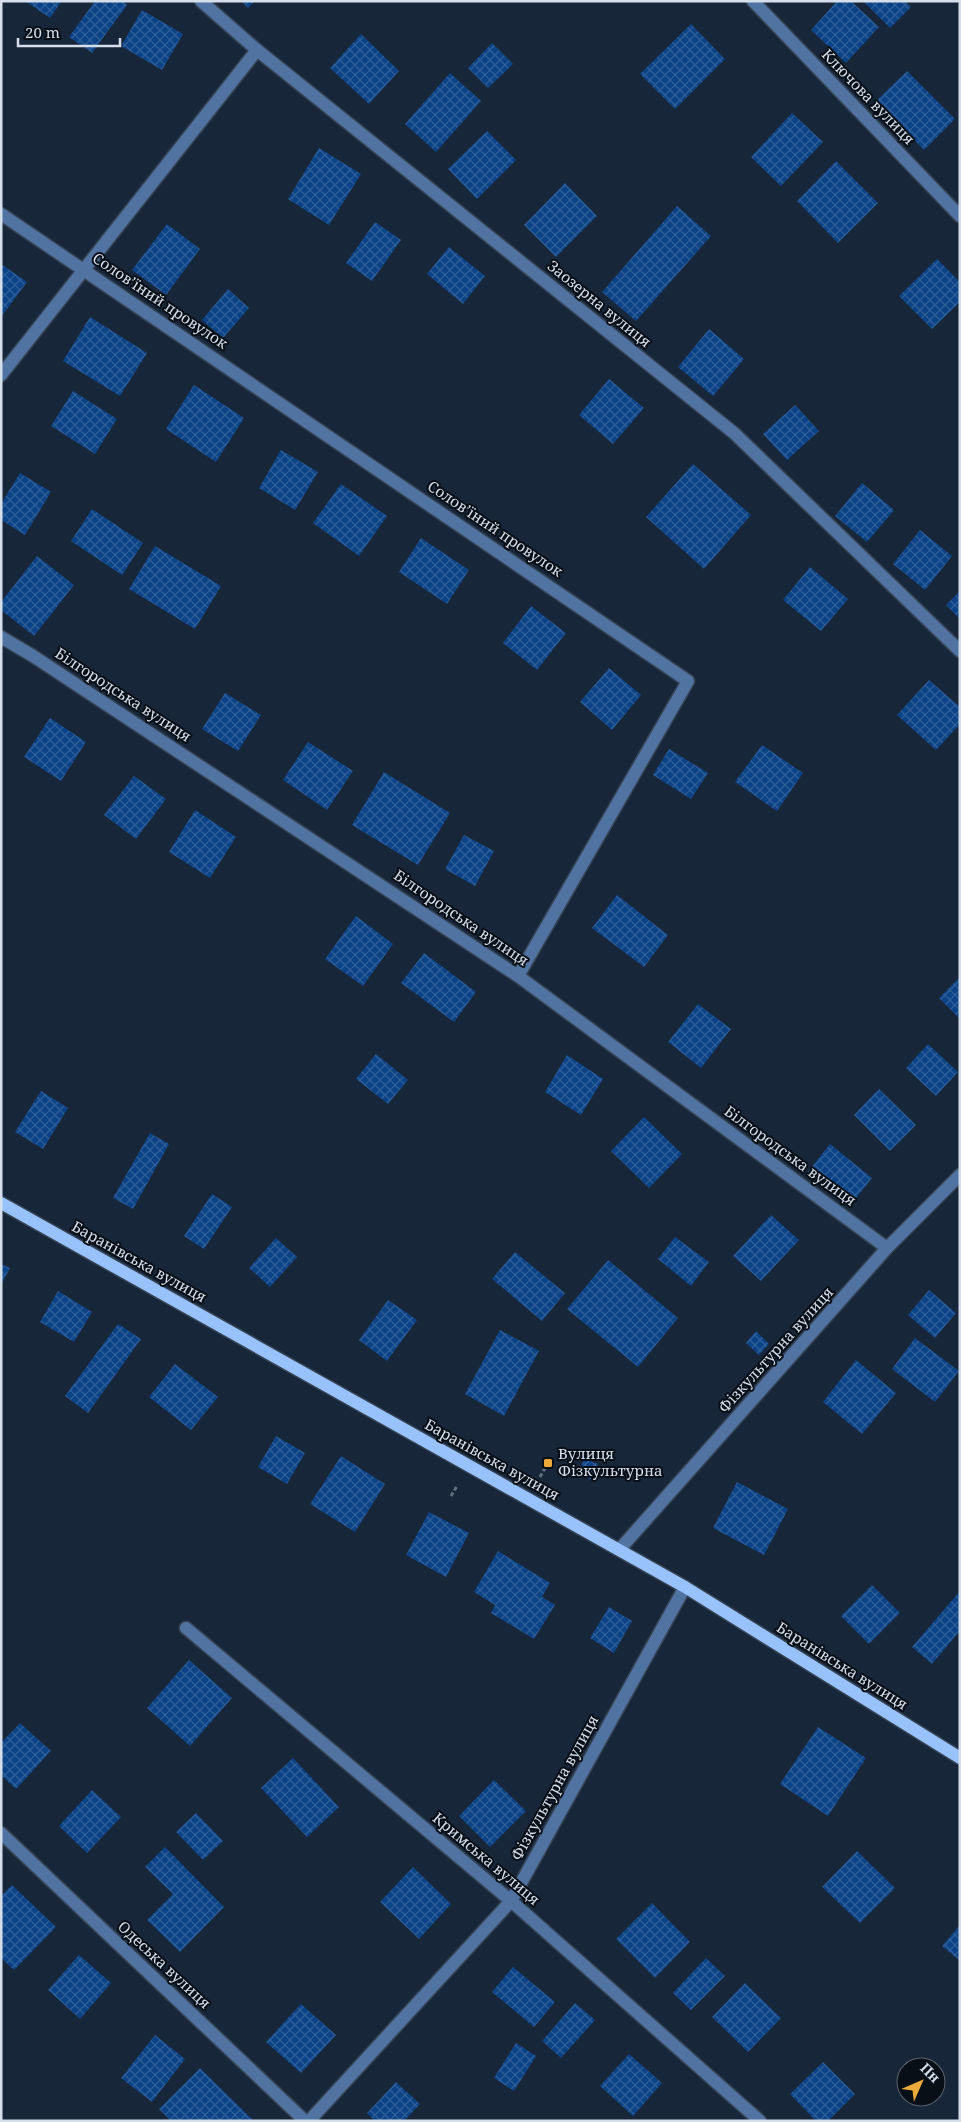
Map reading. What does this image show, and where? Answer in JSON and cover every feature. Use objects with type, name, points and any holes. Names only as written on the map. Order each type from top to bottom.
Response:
[{"type":"main road","name":"Баранівська вулиця","points":[[1,1203],[684,1587],[960,1758]]},
{"type":"street","name":"Заозерна вулиця","points":[[201,1],[257,50],[734,434],[960,651]]},
{"type":"street","name":"Ключова вулиця","points":[[753,1],[960,216]]},
{"type":"street","points":[[1,375],[257,50]]},
{"type":"street","name":"Соловʼїний провулок","points":[[1,214],[688,680],[518,976]]},
{"type":"street","name":"Білгородська вулиця","points":[[1,637],[33,656],[518,976],[887,1248]]},
{"type":"street","name":"Фізкультурна вулиця","points":[[619,1550],[887,1248],[960,1174]]},
{"type":"street","name":"Фізкультурна вулиця","points":[[309,2121],[511,1901],[684,1587]]},
{"type":"street","name":"Кримська вулиця","points":[[186,1628],[511,1901],[760,2121]]},
{"type":"street","name":"Одеська вулиця","points":[[1,1833],[305,2121]]},
{"type":"building","points":[[25,1],[62,1],[50,18]]},
{"type":"building","points":[[95,1],[123,1],[127,5],[92,53],[69,37]]},
{"type":"building","points":[[241,1],[255,1],[248,8]]},
{"type":"building","points":[[837,1],[851,1],[879,27],[846,63],[811,30]]},
{"type":"building","points":[[863,1],[905,1],[911,7],[890,28]]},
{"type":"building","points":[[142,10],[183,34],[162,70],[121,46]]},
{"type":"building","points":[[691,24],[725,59],[675,109],[640,74]]},
{"type":"building","points":[[361,34],[399,71],[369,104],[330,68]]},
{"type":"building","points":[[492,43],[513,64],[488,88],[468,68]]},
{"type":"building","points":[[907,71],[955,119],[924,150],[876,101]]},
{"type":"building","points":[[450,73],[481,101],[436,152],[405,124]]},
{"type":"building","points":[[792,113],[823,142],[781,186],[751,157]]},
{"type":"building","points":[[487,131],[516,160],[477,199],[448,169]]},
{"type":"building","points":[[319,148],[361,174],[329,225],[288,199]]},
{"type":"building","points":[[836,161],[878,203],[838,243],[797,201]]},
{"type":"building","points":[[565,183],[597,216],[556,257],[524,225]]},
{"type":"building","points":[[677,206],[711,236],[636,321],[602,292]]},
{"type":"building","points":[[375,222],[401,240],[372,281],[346,263]]},
{"type":"building","points":[[167,224],[200,249],[166,295],[132,270]]},
{"type":"building","points":[[449,247],[485,276],[463,304],[427,274]]},
{"type":"building","points":[[937,259],[960,282],[960,302],[932,329],[899,296]]},
{"type":"building","points":[[1,264],[27,282],[1,317]]},
{"type":"building","points":[[228,289],[249,308],[223,338],[202,320]]},
{"type":"building","points":[[90,317],[147,353],[120,396],[63,361]]},
{"type":"building","points":[[709,329],[744,359],[713,396],[678,367]]},
{"type":"building","points":[[609,379],[644,408],[613,444],[579,415]]},
{"type":"building","points":[[194,385],[244,418],[216,462],[166,429]]},
{"type":"building","points":[[73,391],[117,419],[95,454],[51,426]]},
{"type":"building","points":[[795,405],[819,431],[787,460],[763,434]]},
{"type":"building","points":[[281,450],[318,472],[295,510],[259,488]]},
{"type":"building","points":[[693,464],[751,515],[704,569],[646,517]]},
{"type":"building","points":[[20,473],[51,492],[25,535],[1,520],[1,504]]},
{"type":"building","points":[[862,483],[894,510],[867,542],[835,516]]},
{"type":"building","points":[[341,484],[387,516],[359,556],[313,523]]},
{"type":"building","points":[[92,509],[143,543],[122,575],[71,541]]},
{"type":"building","points":[[920,530],[952,556],[925,590],[893,564]]},
{"type":"building","points":[[421,538],[469,570],[447,604],[399,572]]},
{"type":"building","points":[[155,546],[221,586],[195,629],[129,589]]},
{"type":"building","points":[[37,556],[74,585],[34,636],[1,610],[1,602]]},
{"type":"building","points":[[810,567],[848,599],[821,631],[783,600]]},
{"type":"building","points":[[960,591],[960,619],[946,605]]},
{"type":"building","points":[[531,606],[566,633],[537,670],[503,643]]},
{"type":"building","points":[[609,668],[641,695],[612,730],[580,702]]},
{"type":"building","points":[[929,680],[960,707],[960,724],[936,750],[897,715]]},
{"type":"building","points":[[225,693],[261,715],[238,751],[202,729]]},
{"type":"building","points":[[50,718],[86,742],[61,781],[24,757]]},
{"type":"building","points":[[308,742],[353,771],[327,810],[283,780]]},
{"type":"building","points":[[762,745],[803,773],[777,811],[735,782]]},
{"type":"building","points":[[669,749],[708,773],[691,799],[653,775]]},
{"type":"building","points":[[384,772],[450,813],[418,865],[352,825]]},
{"type":"building","points":[[134,776],[166,799],[136,839],[104,815]]},
{"type":"building","points":[[195,810],[236,837],[210,878],[169,852]]},
{"type":"building","points":[[464,835],[494,851],[475,886],[445,869]]},
{"type":"building","points":[[617,895],[668,935],[644,967],[592,928]]},
{"type":"building","points":[[356,916],[393,944],[363,986],[325,959]]},
{"type":"building","points":[[424,953],[476,992],[454,1022],[401,983]]},
{"type":"building","points":[[960,977],[960,1019],[939,998]]},
{"type":"building","points":[[698,1004],[731,1029],[701,1068],[668,1042]]},
{"type":"building","points":[[928,1044],[958,1072],[936,1096],[906,1068]]},
{"type":"building","points":[[376,1054],[408,1080],[388,1104],[356,1079]]},
{"type":"building","points":[[567,1055],[603,1079],[581,1115],[545,1092]]},
{"type":"building","points":[[879,1089],[916,1125],[890,1151],[854,1115]]},
{"type":"building","points":[[41,1091],[68,1108],[43,1149],[15,1132]]},
{"type":"building","points":[[644,1117],[682,1154],[649,1188],[611,1151]]},
{"type":"building","points":[[150,1133],[169,1144],[133,1209],[113,1198]]},
{"type":"building","points":[[830,1144],[872,1178],[849,1207],[807,1173]]},
{"type":"building","points":[[212,1194],[232,1207],[204,1249],[184,1236]]},
{"type":"building","points":[[771,1215],[799,1240],[761,1281],[733,1256]]},
{"type":"building","points":[[675,1237],[709,1262],[691,1286],[658,1259]]},
{"type":"building","points":[[276,1238],[297,1257],[270,1287],[249,1268]]},
{"type":"building","points":[[515,1252],[565,1293],[542,1321],[492,1279]]},
{"type":"building","points":[[608,1260],[678,1318],[638,1367],[567,1309]]},
{"type":"building","points":[[1,1264],[10,1268],[1,1285]]},
{"type":"building","points":[[929,1290],[956,1313],[935,1338],[908,1315]]},
{"type":"building","points":[[58,1291],[92,1312],[74,1342],[40,1322]]},
{"type":"building","points":[[388,1300],[417,1320],[387,1361],[359,1340]]},
{"type":"building","points":[[118,1324],[141,1339],[88,1413],[65,1396]]},
{"type":"building","points":[[500,1330],[539,1351],[504,1416],[465,1394]]},
{"type":"building","points":[[756,1331],[769,1344],[759,1355],[746,1343]]},
{"type":"building","points":[[915,1338],[959,1371],[935,1402],[892,1369]]},
{"type":"building","points":[[856,1360],[896,1393],[862,1434],[823,1402]]},
{"type":"building","points":[[175,1364],[218,1397],[191,1430],[149,1397]]},
{"type":"building","points":[[276,1436],[305,1453],[287,1484],[258,1467]]},
{"type":"building","points":[[341,1456],[385,1484],[355,1532],[310,1504]]},
{"type":"building","points":[[584,1459],[598,1464],[593,1480],[578,1475]]},
{"type":"building","points":[[737,1482],[788,1509],[764,1555],[713,1528]]},
{"type":"building","points":[[429,1512],[469,1533],[446,1577],[406,1555]]},
{"type":"building","points":[[498,1551],[550,1583],[542,1597],[555,1605],[534,1639],[491,1613],[495,1605],[474,1592]]},
{"type":"building","points":[[872,1585],[900,1613],[869,1644],[841,1616]]},
{"type":"building","points":[[960,1591],[960,1631],[932,1664],[912,1647]]},
{"type":"building","points":[[609,1607],[632,1621],[614,1653],[590,1638]]},
{"type":"building","points":[[189,1660],[232,1698],[190,1746],[147,1708]]},
{"type":"building","points":[[20,1723],[51,1751],[16,1789],[1,1775],[1,1743]]},
{"type":"building","points":[[818,1727],[866,1758],[828,1816],[780,1784]]},
{"type":"building","points":[[293,1758],[339,1807],[307,1837],[261,1788]]},
{"type":"building","points":[[494,1780],[526,1811],[490,1847],[459,1816]]},
{"type":"building","points":[[92,1790],[121,1817],[87,1853],[59,1826]]},
{"type":"building","points":[[196,1813],[223,1841],[203,1860],[176,1832]]},
{"type":"building","points":[[165,1847],[224,1907],[180,1952],[147,1920],[173,1894],[145,1867]]},
{"type":"building","points":[[857,1851],[895,1888],[860,1923],[822,1887]]},
{"type":"building","points":[[413,1867],[451,1904],[419,1939],[380,1902]]},
{"type":"building","points":[[12,1885],[56,1927],[14,1970],[1,1958],[1,1896]]},
{"type":"building","points":[[652,1903],[690,1942],[655,1978],[616,1939]]},
{"type":"building","points":[[960,1925],[960,1961],[942,1946]]},
{"type":"building","points":[[79,1955],[111,1983],[80,2019],[48,1990]]},
{"type":"building","points":[[706,1958],[725,1976],[691,2010],[673,1993]]},
{"type":"building","points":[[513,1967],[555,2002],[534,2027],[492,1992]]},
{"type":"building","points":[[745,1983],[781,2018],[748,2052],[712,2017]]},
{"type":"building","points":[[575,2003],[595,2020],[561,2058],[542,2041]]},
{"type":"building","points":[[301,2004],[336,2035],[301,2073],[266,2042]]},
{"type":"building","points":[[155,2035],[185,2059],[152,2102],[121,2078]]},
{"type":"building","points":[[516,2043],[536,2056],[514,2091],[494,2078]]},
{"type":"building","points":[[629,2054],[662,2083],[633,2116],[600,2086]]},
{"type":"building","points":[[823,2062],[855,2094],[828,2121],[816,2121],[790,2094]]},
{"type":"building","points":[[200,2068],[253,2120],[171,2121],[159,2109]]},
{"type":"building","points":[[396,2082],[420,2104],[404,2121],[375,2121],[367,2113]]},
{"type":"place","name":"Вулиця Фізкультурна","points":[[548,1463]]}]
